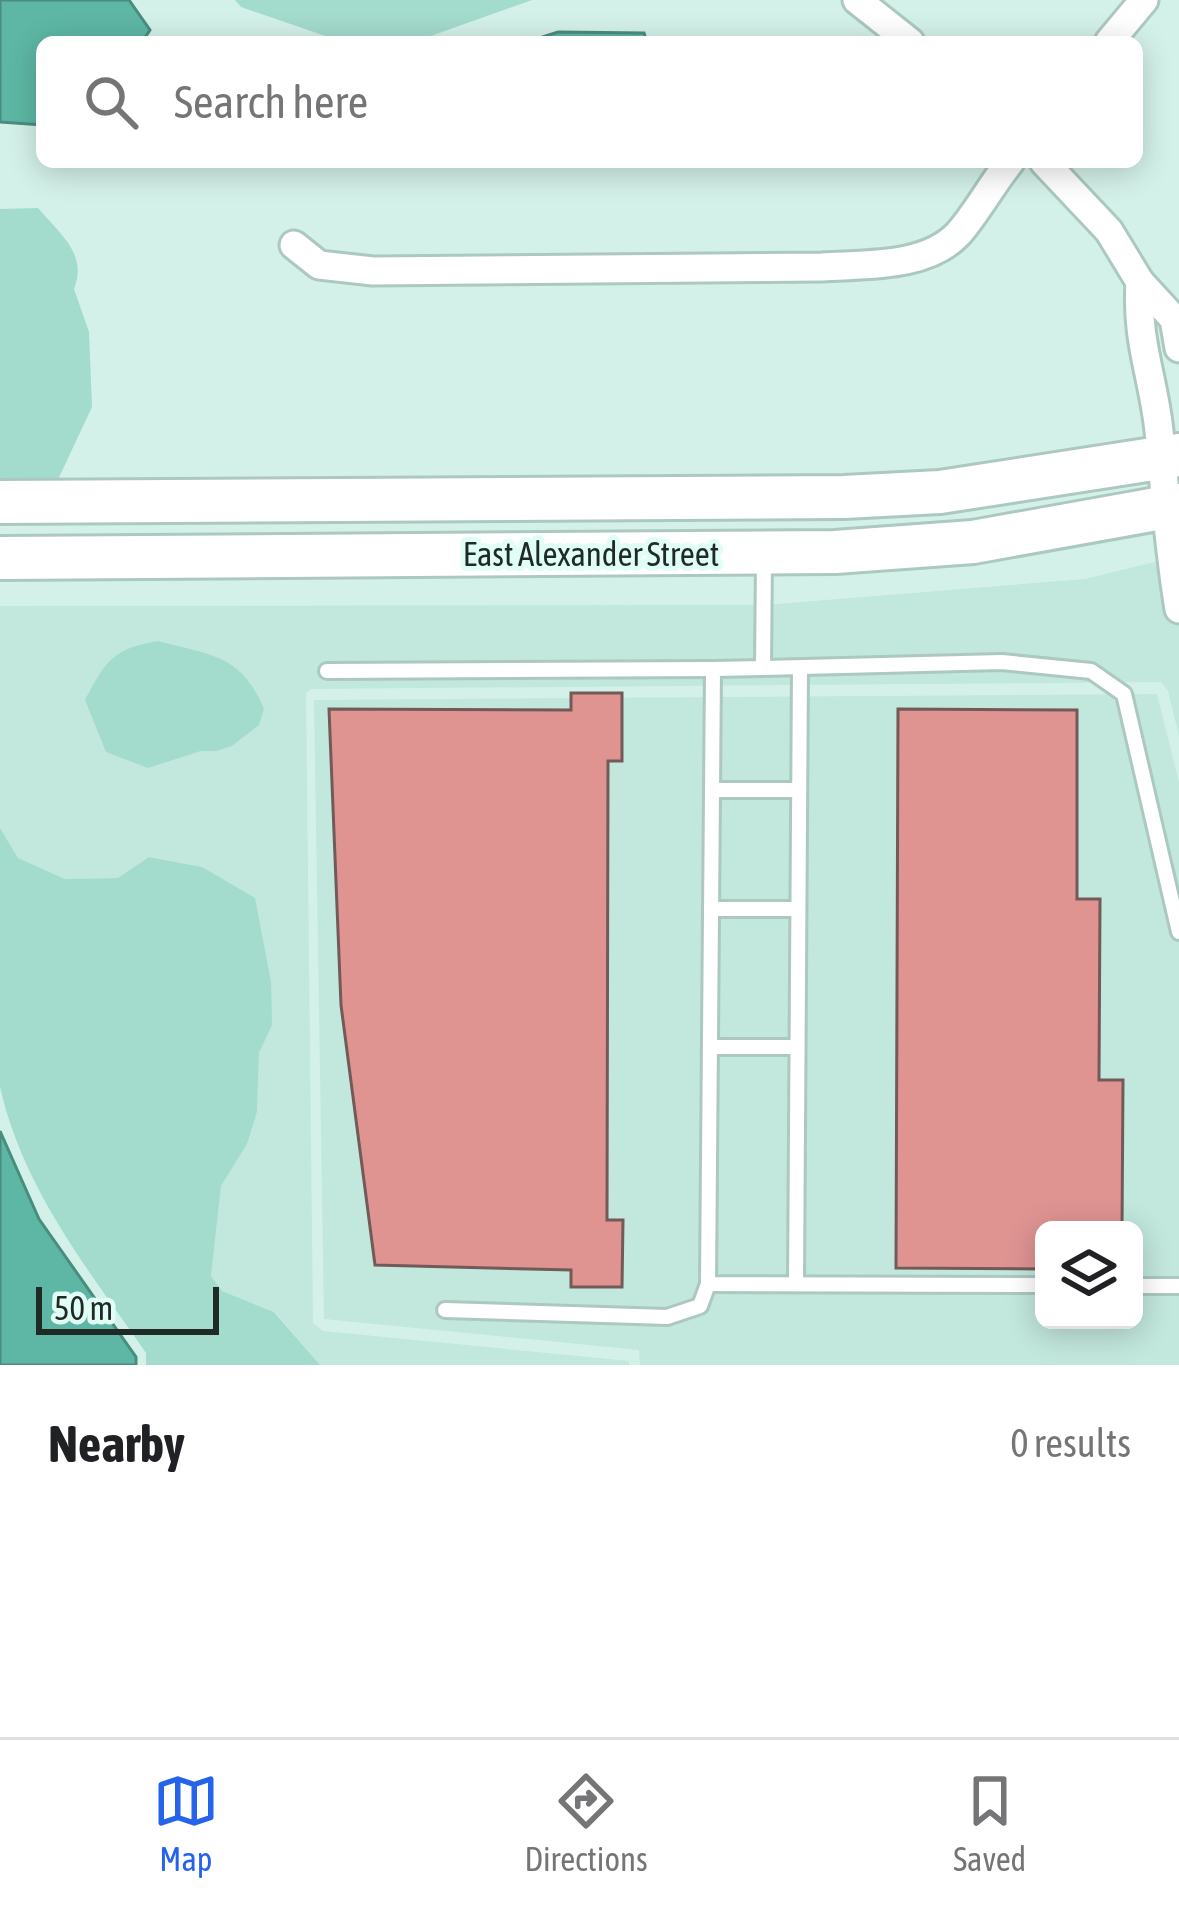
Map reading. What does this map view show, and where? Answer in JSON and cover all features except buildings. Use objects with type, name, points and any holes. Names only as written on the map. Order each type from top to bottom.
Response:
[{"type":"main road","name":"East Alexander Street","points":[[0,502],[844,497],[940,492],[1169,457]]},
{"type":"main road","name":"East Alexander Street","points":[[0,558],[764,554],[974,542],[1172,506]]},
{"type":"street","points":[[857,0],[902,36]]},
{"type":"street","points":[[1114,36],[1144,0]]},
{"type":"street","points":[[294,245],[319,266],[373,271],[882,263],[925,256],[957,236],[1006,168]]},
{"type":"street","points":[[1050,168],[1109,231],[1140,282],[1174,319],[1179,348]]},
{"type":"street","points":[[1140,282],[1137,323],[1169,457],[1179,609]]},
{"type":"lane","points":[[763,668],[764,554]]},
{"type":"lane","points":[[327,671],[1002,662],[1091,671],[1124,694],[1179,932]]},
{"type":"lane","points":[[796,1284],[800,668]]},
{"type":"lane","points":[[445,1310],[667,1317],[700,1306],[708,1284],[713,669]]},
{"type":"lane","points":[[712,790],[799,790]]},
{"type":"lane","points":[[711,909],[798,909]]},
{"type":"lane","points":[[710,1047],[797,1047]]},
{"type":"lane","points":[[708,1284],[1035,1286]]},
{"type":"lane","points":[[1143,1286],[1179,1286]]},
{"type":"shaded area","points":[[0,0],[129,0],[150,30],[146,36],[36,36],[36,125],[0,122]]},
{"type":"shaded area","points":[[235,0],[532,0],[431,36],[326,36],[241,7]]},
{"type":"shaded area","points":[[558,32],[645,36],[546,36]]},
{"type":"shaded area","points":[[38,208],[75,255],[74,289],[89,332],[92,407],[54,488],[0,488],[0,209]]},
{"type":"shaded area","points":[[1179,556],[1179,736],[1168,691],[1161,682],[311,689],[306,693],[313,1323],[323,1331],[629,1361],[629,1365],[320,1365],[275,1312],[222,1291],[211,1276],[221,1186],[247,1144],[257,1112],[259,1053],[272,1024],[202,867],[150,857],[118,878],[65,879],[18,858],[0,828],[0,606],[764,605],[1085,579]],"holes":[[[264,709],[259,724],[232,746],[149,767],[106,752]]]},
{"type":"shaded area","points":[[158,641],[208,654],[234,667],[264,709],[259,725],[232,746],[148,768],[106,752],[85,700],[112,659],[130,648]]},
{"type":"shaded area","points":[[1157,694],[1179,782],[1179,1365],[640,1365],[639,1350],[324,1319],[314,700]]},
{"type":"shaded area","points":[[0,828],[18,858],[65,879],[118,878],[149,857],[202,867],[255,898],[271,982],[272,1025],[259,1053],[257,1112],[247,1144],[221,1186],[211,1276],[222,1291],[274,1312],[320,1365],[146,1365],[146,1353],[60,1227],[24,1160],[0,1087]]},
{"type":"shaded area","points":[[0,1131],[39,1219],[136,1357],[136,1365],[0,1365]]}]
